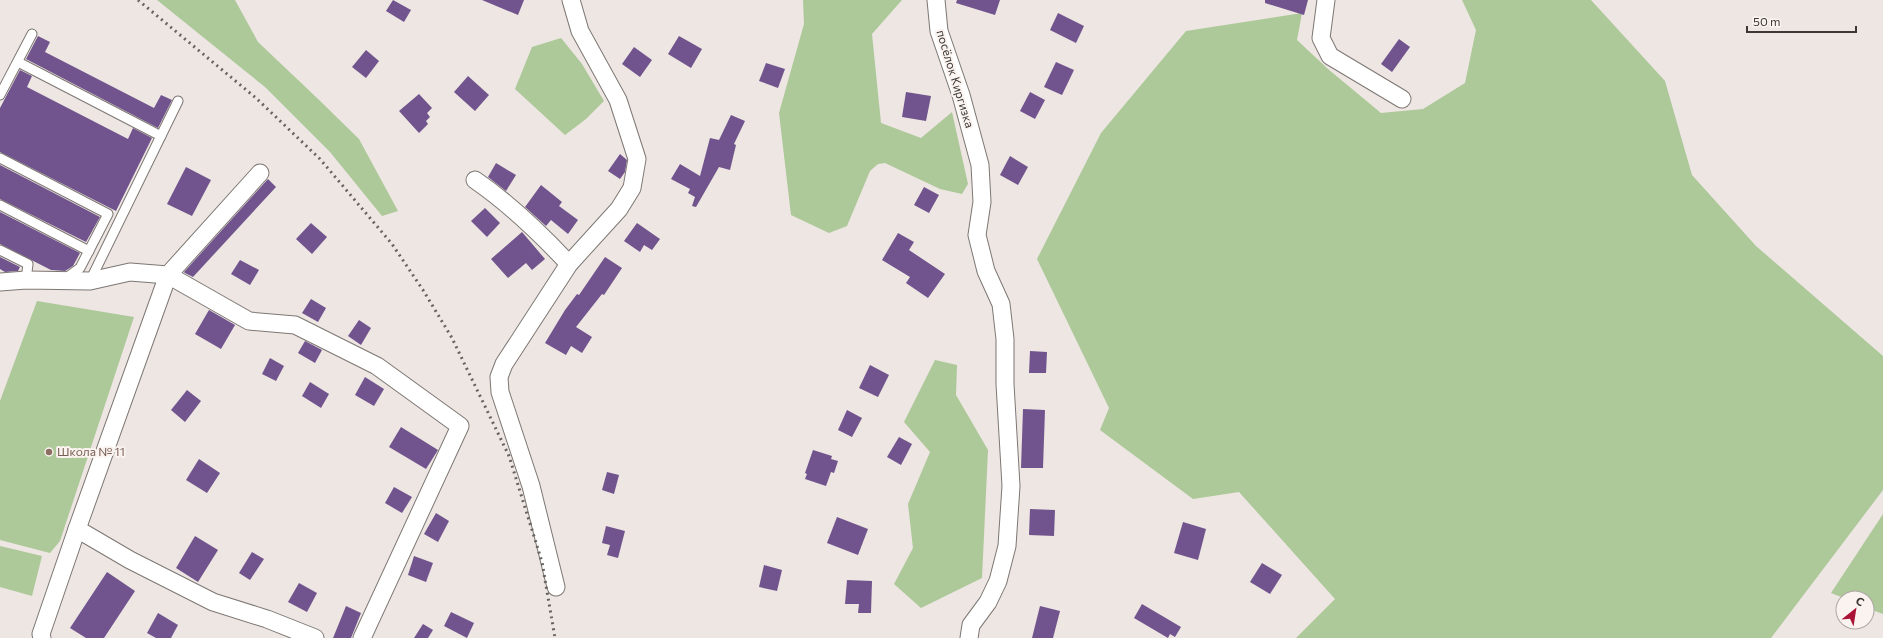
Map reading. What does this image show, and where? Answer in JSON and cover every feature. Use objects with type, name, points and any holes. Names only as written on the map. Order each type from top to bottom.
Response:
[{"type":"street","points":[[556,587],[531,486],[500,392],[499,377],[504,364],[569,264],[619,209],[632,188],[637,160],[618,100],[580,31],[571,0]]},
{"type":"street","name":"посёлок Киргизка","points":[[936,0],[939,31],[961,95],[980,166],[982,202],[977,235],[986,270],[1001,304],[1006,339],[1005,384],[1011,486],[1007,546],[998,581],[988,602],[971,625],[969,638]]},
{"type":"street","points":[[1326,0],[1321,38],[1330,56],[1402,99]]},
{"type":"street","points":[[42,638],[41,634],[76,529],[168,276],[260,173]]},
{"type":"street","points":[[475,180],[507,204],[543,236],[569,264]]},
{"type":"street","points":[[0,282],[26,280],[90,281],[130,272],[168,276],[249,321],[295,325],[377,366],[460,426],[362,638]]},
{"type":"street","points":[[76,529],[130,560],[213,602],[267,619],[315,638]]},
{"type":"lane","points":[[0,95],[32,34]]},
{"type":"lane","points":[[18,62],[161,136]]},
{"type":"lane","points":[[90,281],[178,101]]},
{"type":"lane","points":[[0,158],[108,214],[80,268],[64,280]]},
{"type":"lane","points":[[0,205],[89,252]]},
{"type":"lane","points":[[0,250],[28,264],[26,280]]},
{"type":"green space","points":[[157,0],[235,0],[258,42],[359,139],[398,211],[382,216],[330,152],[265,87]]},
{"type":"green space","points":[[803,0],[902,0],[872,34],[881,123],[921,138],[952,112],[968,184],[962,194],[940,189],[885,163],[878,164],[870,171],[847,226],[829,233],[791,215],[779,113],[804,24]]},
{"type":"green space","points":[[1462,0],[1591,0],[1665,81],[1692,175],[1756,246],[1883,356],[1883,490],[1771,638],[1296,638],[1335,599],[1239,492],[1193,499],[1100,430],[1109,408],[1037,259],[1101,133],[1186,31],[1302,13],[1297,40],[1328,69],[1381,113],[1423,109],[1465,83],[1476,30]]},
{"type":"green space","points":[[561,38],[582,64],[604,101],[586,119],[565,135],[515,89],[532,47]]},
{"type":"green space","name":"Школа № 11","points":[[37,301],[134,317],[60,541],[50,553],[0,540],[0,401]]},
{"type":"green space","points":[[935,360],[957,365],[956,395],[988,450],[982,578],[921,608],[894,584],[913,548],[908,504],[930,452],[904,422]]},
{"type":"green space","points":[[1883,514],[1883,614],[1875,611],[1875,590],[1835,590],[1835,595],[1831,593]]},
{"type":"green space","points":[[0,546],[42,556],[32,596],[0,587]]},
{"type":"building","points":[[393,0],[411,10],[404,22],[386,11]]},
{"type":"building","points":[[482,0],[524,0],[518,15]]},
{"type":"building","points":[[957,0],[1000,0],[995,15],[956,3]]},
{"type":"building","points":[[1265,0],[1308,0],[1304,15],[1265,3]]},
{"type":"building","points":[[1058,13],[1084,26],[1076,43],[1050,30]]},
{"type":"building","points":[[38,36],[50,42],[45,52],[154,108],[161,95],[172,100],[158,128],[26,59]]},
{"type":"building","points":[[679,36],[702,49],[691,68],[668,54]]},
{"type":"building","points":[[1399,39],[1410,47],[1392,72],[1381,64]]},
{"type":"building","points":[[634,47],[652,60],[640,77],[622,64]]},
{"type":"building","points":[[366,50],[379,61],[366,78],[352,67]]},
{"type":"building","points":[[1056,62],[1074,70],[1062,95],[1044,87]]},
{"type":"building","points":[[766,63],[785,69],[778,88],[759,81]]},
{"type":"building","points":[[20,70],[32,76],[27,87],[128,139],[133,128],[152,138],[116,211],[0,152],[0,108]]},
{"type":"building","points":[[468,76],[489,95],[475,111],[454,92]]},
{"type":"building","points":[[906,92],[931,96],[926,121],[902,117]]},
{"type":"building","points":[[1030,92],[1045,100],[1035,119],[1020,111]]},
{"type":"building","points":[[419,94],[432,108],[427,113],[430,117],[426,121],[428,124],[419,133],[399,111]]},
{"type":"building","points":[[731,115],[745,121],[734,144],[736,145],[730,170],[719,167],[696,207],[692,206],[695,197],[688,193],[690,189],[671,179],[680,164],[700,176],[710,138],[719,140]]},
{"type":"building","points":[[620,154],[627,160],[625,172],[620,179],[608,171]]},
{"type":"building","points":[[1010,156],[1028,167],[1018,185],[1000,175]]},
{"type":"building","points":[[496,163],[516,175],[506,191],[488,177]]},
{"type":"building","points":[[0,165],[100,217],[86,242],[0,199]]},
{"type":"building","points":[[186,167],[211,180],[192,216],[167,204]]},
{"type":"building","points":[[268,179],[276,187],[193,277],[185,273],[184,272]]},
{"type":"building","points":[[541,185],[562,202],[559,206],[578,220],[568,234],[551,220],[546,226],[525,207]]},
{"type":"building","points":[[924,187],[939,195],[929,213],[914,205]]},
{"type":"building","points":[[485,208],[500,223],[487,237],[471,221]]},
{"type":"building","points":[[0,212],[80,253],[73,266],[65,271],[51,270],[0,244]]},
{"type":"building","points":[[311,223],[327,237],[312,254],[296,239]]},
{"type":"building","points":[[637,223],[660,239],[652,250],[644,245],[640,252],[624,241]]},
{"type":"building","points":[[522,232],[545,259],[532,270],[526,263],[508,278],[491,259]]},
{"type":"building","points":[[898,233],[914,242],[909,250],[945,274],[928,298],[906,283],[910,277],[882,260]]},
{"type":"building","points":[[0,257],[20,267],[18,271],[5,272],[0,269]]},
{"type":"building","points":[[605,257],[622,268],[604,295],[602,294],[576,327],[592,337],[582,353],[571,346],[566,355],[545,343],[565,310],[577,294],[579,295]]},
{"type":"building","points":[[240,260],[259,270],[250,285],[231,274]]},
{"type":"building","points":[[311,299],[326,308],[318,322],[302,313]]},
{"type":"building","points":[[209,310],[235,325],[221,349],[195,334]]},
{"type":"building","points":[[359,320],[371,328],[361,345],[348,336]]},
{"type":"building","points":[[305,341],[322,350],[315,363],[298,353]]},
{"type":"building","points":[[1030,351],[1047,352],[1046,373],[1029,373]]},
{"type":"building","points":[[270,358],[284,366],[276,381],[262,374]]},
{"type":"building","points":[[870,365],[889,375],[878,397],[859,388]]},
{"type":"building","points":[[365,377],[384,389],[374,406],[355,395]]},
{"type":"building","points":[[310,382],[329,394],[321,408],[302,396]]},
{"type":"building","points":[[187,390],[201,401],[185,422],[171,410]]},
{"type":"building","points":[[1023,409],[1045,410],[1043,468],[1021,468]]},
{"type":"building","points":[[847,410],[862,418],[852,437],[838,430]]},
{"type":"building","points":[[401,427],[438,450],[426,469],[389,447]]},
{"type":"building","points":[[899,437],[912,444],[901,465],[887,457]]},
{"type":"building","points":[[813,450],[832,456],[831,459],[838,461],[834,473],[831,472],[826,486],[805,479],[807,474],[805,473]]},
{"type":"building","points":[[199,459],[220,473],[207,493],[186,480]]},
{"type":"building","points":[[607,472],[619,475],[614,494],[602,490]]},
{"type":"building","points":[[394,487],[412,497],[402,513],[385,503]]},
{"type":"building","points":[[1030,509],[1055,510],[1054,536],[1029,535]]},
{"type":"building","points":[[436,513],[449,521],[438,542],[424,534]]},
{"type":"building","points":[[837,517],[868,529],[858,555],[827,543]]},
{"type":"building","points":[[1183,522],[1206,529],[1198,560],[1174,553]]},
{"type":"building","points":[[606,526],[625,531],[618,558],[607,555],[610,545],[602,543]]},
{"type":"building","points":[[195,536],[218,550],[198,582],[176,568]]},
{"type":"building","points":[[252,552],[264,559],[250,580],[239,573]]},
{"type":"building","points":[[414,556],[433,563],[426,582],[408,575]]},
{"type":"building","points":[[1262,563],[1282,575],[1270,594],[1250,582]]},
{"type":"building","points":[[764,565],[782,570],[777,591],[759,587]]},
{"type":"building","points":[[107,572],[135,591],[104,638],[86,638],[70,628]]},
{"type":"building","points":[[847,580],[872,581],[871,613],[858,613],[859,604],[845,604]]},
{"type":"building","points":[[299,583],[317,593],[307,612],[288,602]]},
{"type":"building","points":[[1142,604],[1181,627],[1175,637],[1170,634],[1168,638],[1134,618]]},
{"type":"building","points":[[346,606],[361,613],[351,638],[333,638]]},
{"type":"building","points":[[1040,606],[1060,611],[1053,638],[1032,638]]},
{"type":"building","points":[[451,612],[474,623],[467,638],[444,626]]},
{"type":"building","points":[[158,613],[178,625],[171,638],[156,638],[147,633]]},
{"type":"building","points":[[423,624],[433,630],[428,638],[414,638]]},
{"type":"railway","points":[[138,0],[256,98],[320,159],[392,244],[423,290],[452,338],[509,456],[542,562],[555,638]]},
{"type":"place","name":"Школа № 11","points":[[49,452]]}]
